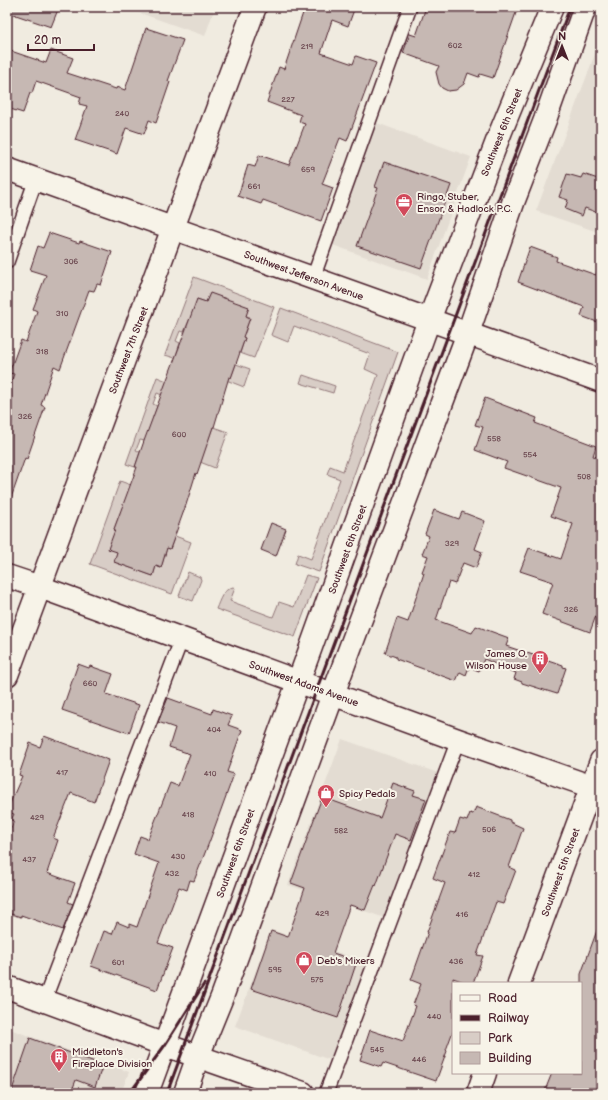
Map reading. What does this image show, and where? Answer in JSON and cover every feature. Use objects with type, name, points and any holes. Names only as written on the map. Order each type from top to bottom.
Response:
[{"type":"street","name":"Southwest 6th Street","points":[[147,1093],[429,320],[501,131],[552,7]]},
{"type":"street","points":[[185,1093],[468,333],[514,200],[545,120],[585,7]]},
{"type":"street","name":"Southwest 7th Street","points":[[7,675],[252,16]]},
{"type":"street","name":"Southwest Jefferson Avenue","points":[[7,169],[601,381]]},
{"type":"street","name":"Southwest Adams Avenue","points":[[7,576],[298,680],[458,740],[596,788]]},
{"type":"street","name":"Southwest 5th Street","points":[[519,982],[596,788],[601,762]]},
{"type":"street","points":[[7,987],[165,1045],[303,1093]]},
{"type":"street","points":[[478,1093],[485,1074]]},
{"type":"lane","points":[[313,278],[410,7]]},
{"type":"lane","points":[[7,262],[36,179]]},
{"type":"lane","points":[[44,1001],[182,638]]},
{"type":"lane","points":[[326,1093],[458,740]]},
{"type":"shaded area","points":[[123,7],[215,7],[205,36]]},
{"type":"shaded area","points":[[601,38],[601,233],[536,211]]},
{"type":"shaded area","points":[[363,118],[471,157],[427,279],[319,240]]},
{"type":"shaded area","points":[[342,739],[438,773],[385,918],[288,885]]},
{"type":"shaded area","points":[[271,930],[369,963],[333,1061],[235,1026]]},
{"type":"shaded area","name":"Middleton's Fireplace Division","points":[[7,1028],[129,1072],[121,1093],[7,1093]]},
{"type":"green space","points":[[194,277],[274,307],[254,358],[240,353],[245,338],[236,335],[245,333],[250,317],[210,294],[206,302],[197,299],[200,321],[190,318],[184,332],[180,331],[176,341],[180,343],[175,358],[165,355]]},
{"type":"green space","points":[[281,308],[398,352],[319,572],[295,564],[298,554],[311,559],[340,479],[327,474],[330,466],[343,471],[378,375],[365,369],[370,354],[294,326],[288,342],[271,335]]},
{"type":"green space","points":[[236,364],[250,369],[244,387],[221,378],[222,374],[231,378]]},
{"type":"green space","points":[[303,375],[335,386],[333,393],[300,383]]},
{"type":"green space","points":[[157,377],[167,381],[162,395],[157,393],[153,404],[157,406],[145,441],[140,440],[136,450],[140,452],[135,467],[126,464]]},
{"type":"green space","points":[[213,427],[228,432],[215,468],[200,462],[199,438],[208,441]]},
{"type":"green space","points":[[120,481],[139,488],[120,513],[114,529],[124,533],[114,562],[153,576],[156,566],[161,568],[166,551],[159,548],[160,546],[170,549],[175,536],[191,542],[172,594],[90,564]]},
{"type":"green space","points":[[188,572],[200,577],[201,580],[193,601],[179,596]]},
{"type":"green space","points":[[306,575],[317,578],[295,637],[216,609],[226,590],[233,587],[235,588],[230,601],[273,617],[279,602],[294,607]]},
{"type":"building","points":[[7,7],[59,7],[51,27],[7,12]]},
{"type":"building","points":[[302,7],[355,7],[348,26],[332,20],[321,53],[353,64],[356,56],[376,63],[347,141],[340,138],[322,184],[333,188],[321,221],[263,200],[261,204],[238,196],[248,165],[255,167],[259,155],[289,165],[305,124],[299,122],[301,115],[267,102],[279,67],[284,69],[304,10],[301,9]]},
{"type":"building","points":[[426,7],[518,7],[493,78],[480,74],[479,77],[468,73],[464,84],[456,90],[448,91],[442,88],[439,84],[436,72],[439,66],[403,53],[410,34],[416,36]]},
{"type":"building","points":[[146,28],[183,40],[168,81],[170,82],[156,123],[149,120],[144,134],[126,128],[117,154],[75,140],[87,106],[79,104],[81,97],[36,81],[23,113],[7,108],[7,64],[11,51],[46,63],[51,50],[73,58],[67,73],[116,89],[117,87],[125,90]]},
{"type":"building","points":[[384,162],[451,185],[421,268],[357,246],[378,188],[375,187]]},
{"type":"building","points":[[567,174],[581,178],[583,174],[601,180],[601,214],[585,208],[582,216],[565,209],[568,200],[559,197]]},
{"type":"building","points":[[49,233],[79,243],[80,241],[112,252],[101,285],[97,284],[94,291],[89,290],[60,369],[54,366],[41,405],[45,407],[27,459],[25,458],[10,501],[7,500],[7,393],[14,374],[9,373],[21,340],[26,342],[37,311],[33,309],[46,275],[30,270],[38,246],[43,248]]},
{"type":"building","points":[[530,247],[557,257],[556,261],[596,275],[599,267],[601,267],[601,313],[597,322],[581,316],[584,307],[518,282]]},
{"type":"building","points":[[210,293],[249,307],[246,316],[250,318],[236,364],[231,378],[229,377],[214,427],[197,474],[196,473],[170,549],[167,548],[161,568],[156,566],[153,576],[114,562],[117,552],[108,549],[137,467],[135,467],[144,441],[197,299],[206,302]]},
{"type":"building","points":[[485,398],[537,418],[535,423],[596,446],[593,456],[601,458],[601,602],[590,632],[542,614],[553,582],[520,571],[529,548],[561,559],[573,524],[551,516],[561,488],[504,468],[507,462],[475,450],[483,427],[475,425]]},
{"type":"building","points":[[434,510],[459,519],[462,512],[485,521],[475,549],[482,552],[476,568],[463,563],[455,584],[449,582],[436,620],[472,633],[476,626],[509,638],[506,646],[563,665],[563,667],[566,668],[557,694],[522,683],[514,679],[516,673],[484,659],[479,671],[469,667],[466,675],[460,672],[456,681],[396,659],[396,657],[385,653],[397,618],[408,622],[428,556],[422,554],[429,536],[425,534]]},
{"type":"building","points":[[271,523],[286,529],[276,556],[261,550]]},
{"type":"building","points":[[78,664],[89,668],[90,666],[113,674],[106,694],[139,705],[129,733],[62,710]]},
{"type":"building","points":[[168,698],[212,714],[213,709],[232,716],[228,725],[242,730],[227,772],[234,774],[194,881],[190,880],[187,890],[179,887],[158,943],[173,948],[157,990],[91,966],[104,931],[112,934],[117,922],[129,927],[129,924],[137,927],[159,863],[134,854],[140,836],[148,839],[170,783],[178,786],[190,754],[169,747],[175,728],[158,722]]},
{"type":"building","points":[[44,736],[109,760],[94,802],[71,793],[53,838],[58,840],[47,873],[75,883],[68,902],[73,904],[63,930],[21,915],[21,917],[7,913],[7,838],[14,821],[11,820],[14,814],[7,812],[7,810],[22,776],[19,775],[30,743],[40,747]]},
{"type":"building","points":[[393,783],[415,791],[413,795],[426,799],[411,840],[395,834],[376,886],[375,885],[365,910],[350,905],[333,953],[357,961],[338,1018],[251,989],[271,931],[288,937],[305,888],[291,883],[322,797],[380,818]]},
{"type":"building","points":[[476,807],[510,820],[510,822],[523,828],[509,867],[516,870],[503,904],[496,902],[477,955],[483,956],[473,982],[464,982],[453,978],[452,1034],[436,1081],[383,1063],[381,1067],[360,1060],[370,1030],[403,1041],[416,1006],[413,1005],[421,984],[411,980],[445,883],[433,878],[450,832],[455,833],[460,819],[467,821],[470,813],[473,814]]},
{"type":"building","points":[[599,925],[601,925],[601,1093],[544,1093],[552,1074],[582,1074],[581,974]]},
{"type":"building","name":"Middleton's Fireplace Division","points":[[30,1038],[103,1065],[95,1087],[76,1080],[71,1093],[11,1093]]},
{"type":"railway","points":[[167,1093],[570,7]]},
{"type":"railway","points":[[130,1093],[165,1045],[204,984]]},
{"type":"place","name":"Ringo, Stuber, Ensor, & Hadlock P.C.","points":[[404,217]]},
{"type":"place","name":"James O. Wilson House","points":[[540,674]]},
{"type":"place","name":"Spicy Pedals","points":[[326,808]]},
{"type":"place","name":"Deb's Mixers","points":[[304,975]]},
{"type":"place","name":"Middleton's Fireplace Division","points":[[59,1072]]}]
